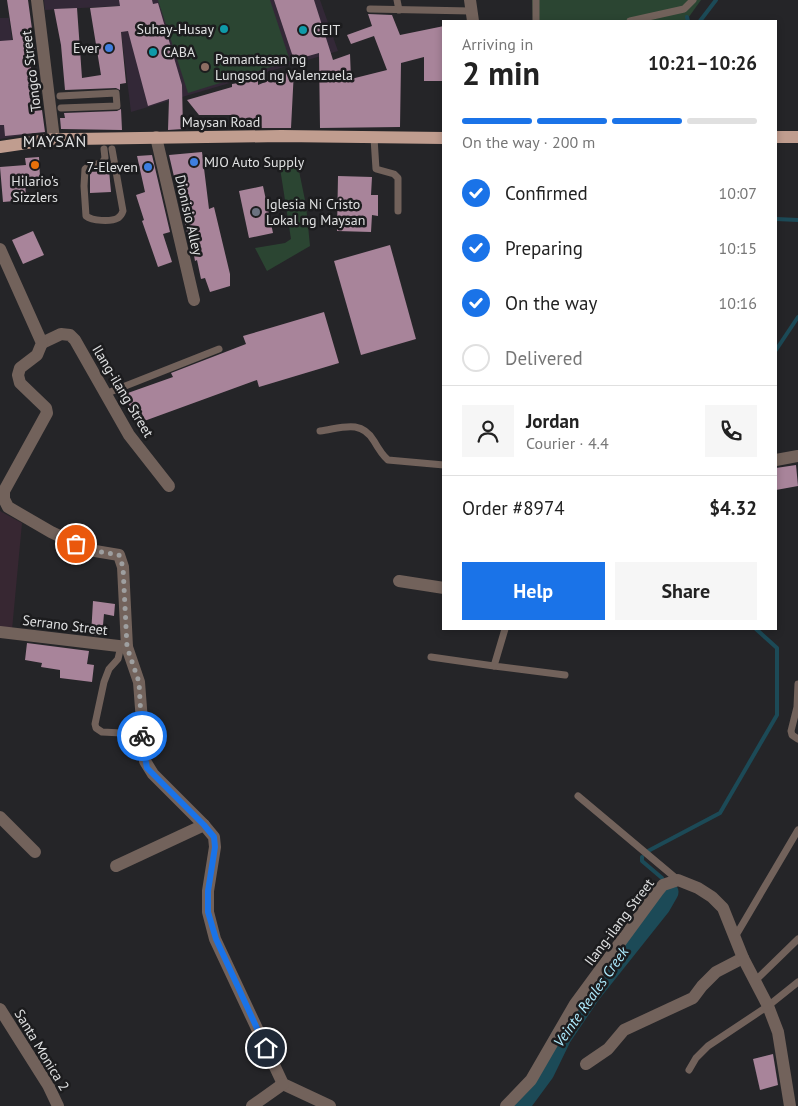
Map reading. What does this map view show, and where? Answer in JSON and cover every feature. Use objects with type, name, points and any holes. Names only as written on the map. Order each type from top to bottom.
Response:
[{"type":"main road","name":"Maysan Road","points":[[0,147],[54,139],[156,137],[442,138]]},
{"type":"main road","points":[[777,137],[798,137]]},
{"type":"street","name":"Tongco Street","points":[[38,0],[54,139]]},
{"type":"street","name":"Dionisio Alley","points":[[156,137],[194,300]]},
{"type":"street","points":[[0,249],[42,343],[37,355],[20,368],[18,379],[46,408],[46,417],[4,491],[4,499],[8,507],[51,532],[89,550],[119,555],[123,567],[124,647],[139,682],[142,734],[147,768],[214,837],[215,847],[208,891],[208,912],[216,939],[283,1084],[330,1106]]},
{"type":"street","name":"Ilang-ilang Street","points":[[42,343],[61,334],[70,335],[75,340],[129,435],[169,486]]},
{"type":"street","points":[[777,460],[798,456]]},
{"type":"street","points":[[399,581],[442,588]]},
{"type":"street","name":"Serrano Street","points":[[0,632],[124,647]]},
{"type":"street","points":[[0,817],[35,852]]},
{"type":"street","points":[[116,866],[204,825]]},
{"type":"street","points":[[678,880],[698,888],[712,897],[723,908],[778,1032],[790,1106]]},
{"type":"street","name":"Ilang-ilang Street","points":[[506,1106],[531,1080],[575,1004],[658,891],[663,885],[678,880]]},
{"type":"street","points":[[586,1064],[608,1048],[624,1030],[693,998],[716,972],[744,958]]},
{"type":"street","name":"Santa Monica 2","points":[[0,1009],[48,1085],[58,1106]]},
{"type":"street","points":[[252,1106],[283,1084]]},
{"type":"lane","points":[[397,0],[399,10]]},
{"type":"lane","points":[[536,0],[536,20]]},
{"type":"lane","points":[[634,20],[684,9],[693,0]]},
{"type":"lane","points":[[370,9],[471,11]]},
{"type":"lane","points":[[116,93],[116,99],[117,106],[61,102],[116,93]]},
{"type":"lane","points":[[374,138],[376,169],[394,174],[398,178],[398,211]]},
{"type":"lane","points":[[108,149],[123,211],[120,217],[115,219],[91,219],[86,216],[85,169],[102,163],[108,149]]},
{"type":"lane","points":[[106,394],[218,349]]},
{"type":"lane","points":[[320,431],[360,427],[370,434],[383,456],[388,460],[442,465]]},
{"type":"lane","points":[[494,666],[506,630]]},
{"type":"lane","points":[[124,647],[118,659],[109,668],[95,724],[96,728],[102,732],[142,734]]},
{"type":"lane","points":[[431,657],[564,675]]},
{"type":"lane","points":[[798,684],[797,707],[791,730],[792,735],[798,739]]},
{"type":"lane","points":[[578,796],[678,880]]},
{"type":"lane","points":[[735,938],[798,830]]},
{"type":"lane","points":[[755,981],[798,939]]},
{"type":"lane","points":[[690,1070],[696,1058],[708,1046],[768,1006],[798,982]]},
{"type":"shaded area","name":"Pamantasan ng Lungsod ng Valenzuela","points":[[44,0],[320,0],[338,51],[131,112],[118,6],[45,10]]},
{"type":"shaded area","points":[[0,18],[9,18],[24,135],[0,139]]},
{"type":"shaded area","points":[[0,511],[22,523],[12,630],[0,629]]},
{"type":"green space","points":[[158,0],[270,0],[290,61],[188,93]]},
{"type":"green space","points":[[532,0],[701,0],[687,20],[533,20]]},
{"type":"green space","points":[[298,166],[306,205],[310,246],[267,271],[255,248],[285,243],[291,239],[280,168]]},
{"type":"building","points":[[7,0],[28,0],[36,58],[30,59],[33,89],[39,88],[45,132],[5,136],[4,125],[0,125],[0,41],[13,40]]},
{"type":"building","points":[[119,0],[152,0],[153,4],[158,3],[182,85],[183,129],[168,130],[169,99],[148,106],[128,31],[121,32],[126,83],[120,84],[120,90],[116,88],[65,90],[61,45],[54,9],[77,8],[82,78],[101,75],[90,8],[120,6]]},
{"type":"building","points":[[274,0],[314,0],[333,60],[350,54],[351,79],[387,70],[374,36],[351,44],[347,35],[372,26],[368,14],[392,15],[400,35],[442,26],[442,81],[424,81],[424,57],[401,63],[400,127],[320,128],[319,53],[294,60]]},
{"type":"building","points":[[294,70],[291,128],[233,128],[232,115],[199,115],[187,100],[232,87],[232,84],[258,80],[258,85]]},
{"type":"building","points":[[121,109],[122,130],[61,129],[60,118],[65,118],[64,113],[117,111]]},
{"type":"building","points":[[202,152],[209,209],[214,207],[230,274],[230,286],[210,292],[205,278],[201,279],[197,260],[195,261],[193,250],[191,250],[169,155]]},
{"type":"building","points":[[152,155],[170,232],[163,234],[172,262],[158,267],[142,221],[144,220],[136,195],[145,192],[137,156]]},
{"type":"building","points":[[39,157],[40,177],[25,178],[26,200],[3,202],[0,167],[26,165],[25,158]]},
{"type":"building","points":[[109,170],[111,192],[90,193],[90,172]]},
{"type":"building","points":[[338,176],[372,177],[371,195],[378,195],[378,216],[372,215],[371,232],[337,231]]},
{"type":"building","name":"Iglesia Ni Cristo Lokal ng Maysan","points":[[263,186],[273,233],[249,238],[239,191]]},
{"type":"building","points":[[33,231],[44,255],[23,264],[12,240]]},
{"type":"building","points":[[390,245],[416,339],[361,355],[334,261]]},
{"type":"building","points":[[324,312],[339,363],[259,387],[257,380],[136,424],[125,394],[173,377],[171,373],[246,344],[243,336]]},
{"type":"building","points":[[796,465],[798,486],[777,490],[777,468]]},
{"type":"building","points":[[93,601],[115,604],[114,616],[104,614],[102,636],[91,635]]},
{"type":"building","points":[[27,643],[89,651],[87,664],[94,665],[92,682],[60,678],[60,670],[41,667],[42,663],[25,660]]},
{"type":"building","points":[[773,1054],[778,1085],[760,1090],[753,1059]]},
{"type":"waterway","points":[[701,20],[716,0]]},
{"type":"waterway","points":[[777,219],[798,220]]},
{"type":"waterway","points":[[777,348],[798,317]]},
{"type":"waterway","points":[[648,851],[720,813],[777,715],[777,648],[757,630]]},
{"type":"waterway","points":[[642,857],[642,861],[662,878]]},
{"type":"waterway","name":"Veinte Reales Creek","points":[[519,1106],[544,1072],[561,1037],[590,994],[660,906],[668,892]]},
{"type":"way so far","points":[[76,544],[89,550],[119,555],[123,567],[127,647],[139,682],[142,736]]},
{"type":"place","name":"Suhay-Husay","points":[[224,29]]},
{"type":"place","name":"CEIT","points":[[303,30]]},
{"type":"place","name":"Ever","points":[[109,48]]},
{"type":"place","name":"CABA","points":[[153,52]]},
{"type":"place","name":"Pamantasan ng Lungsod ng Valenzuela","points":[[205,67]]},
{"type":"place","name":"MJO Auto Supply","points":[[194,162]]},
{"type":"place","name":"Hilario's Sizzlers","points":[[35,165]]},
{"type":"place","name":"7-Eleven","points":[[148,167]]},
{"type":"place","name":"Iglesia Ni Cristo Lokal ng Maysan","points":[[256,212]]},
{"type":"district","name":"MAYSAN","points":[[55,141]]},
{"type":"route","points":[[142,736],[147,768],[214,837],[215,847],[208,891],[208,912],[216,939],[266,1048]]}]
